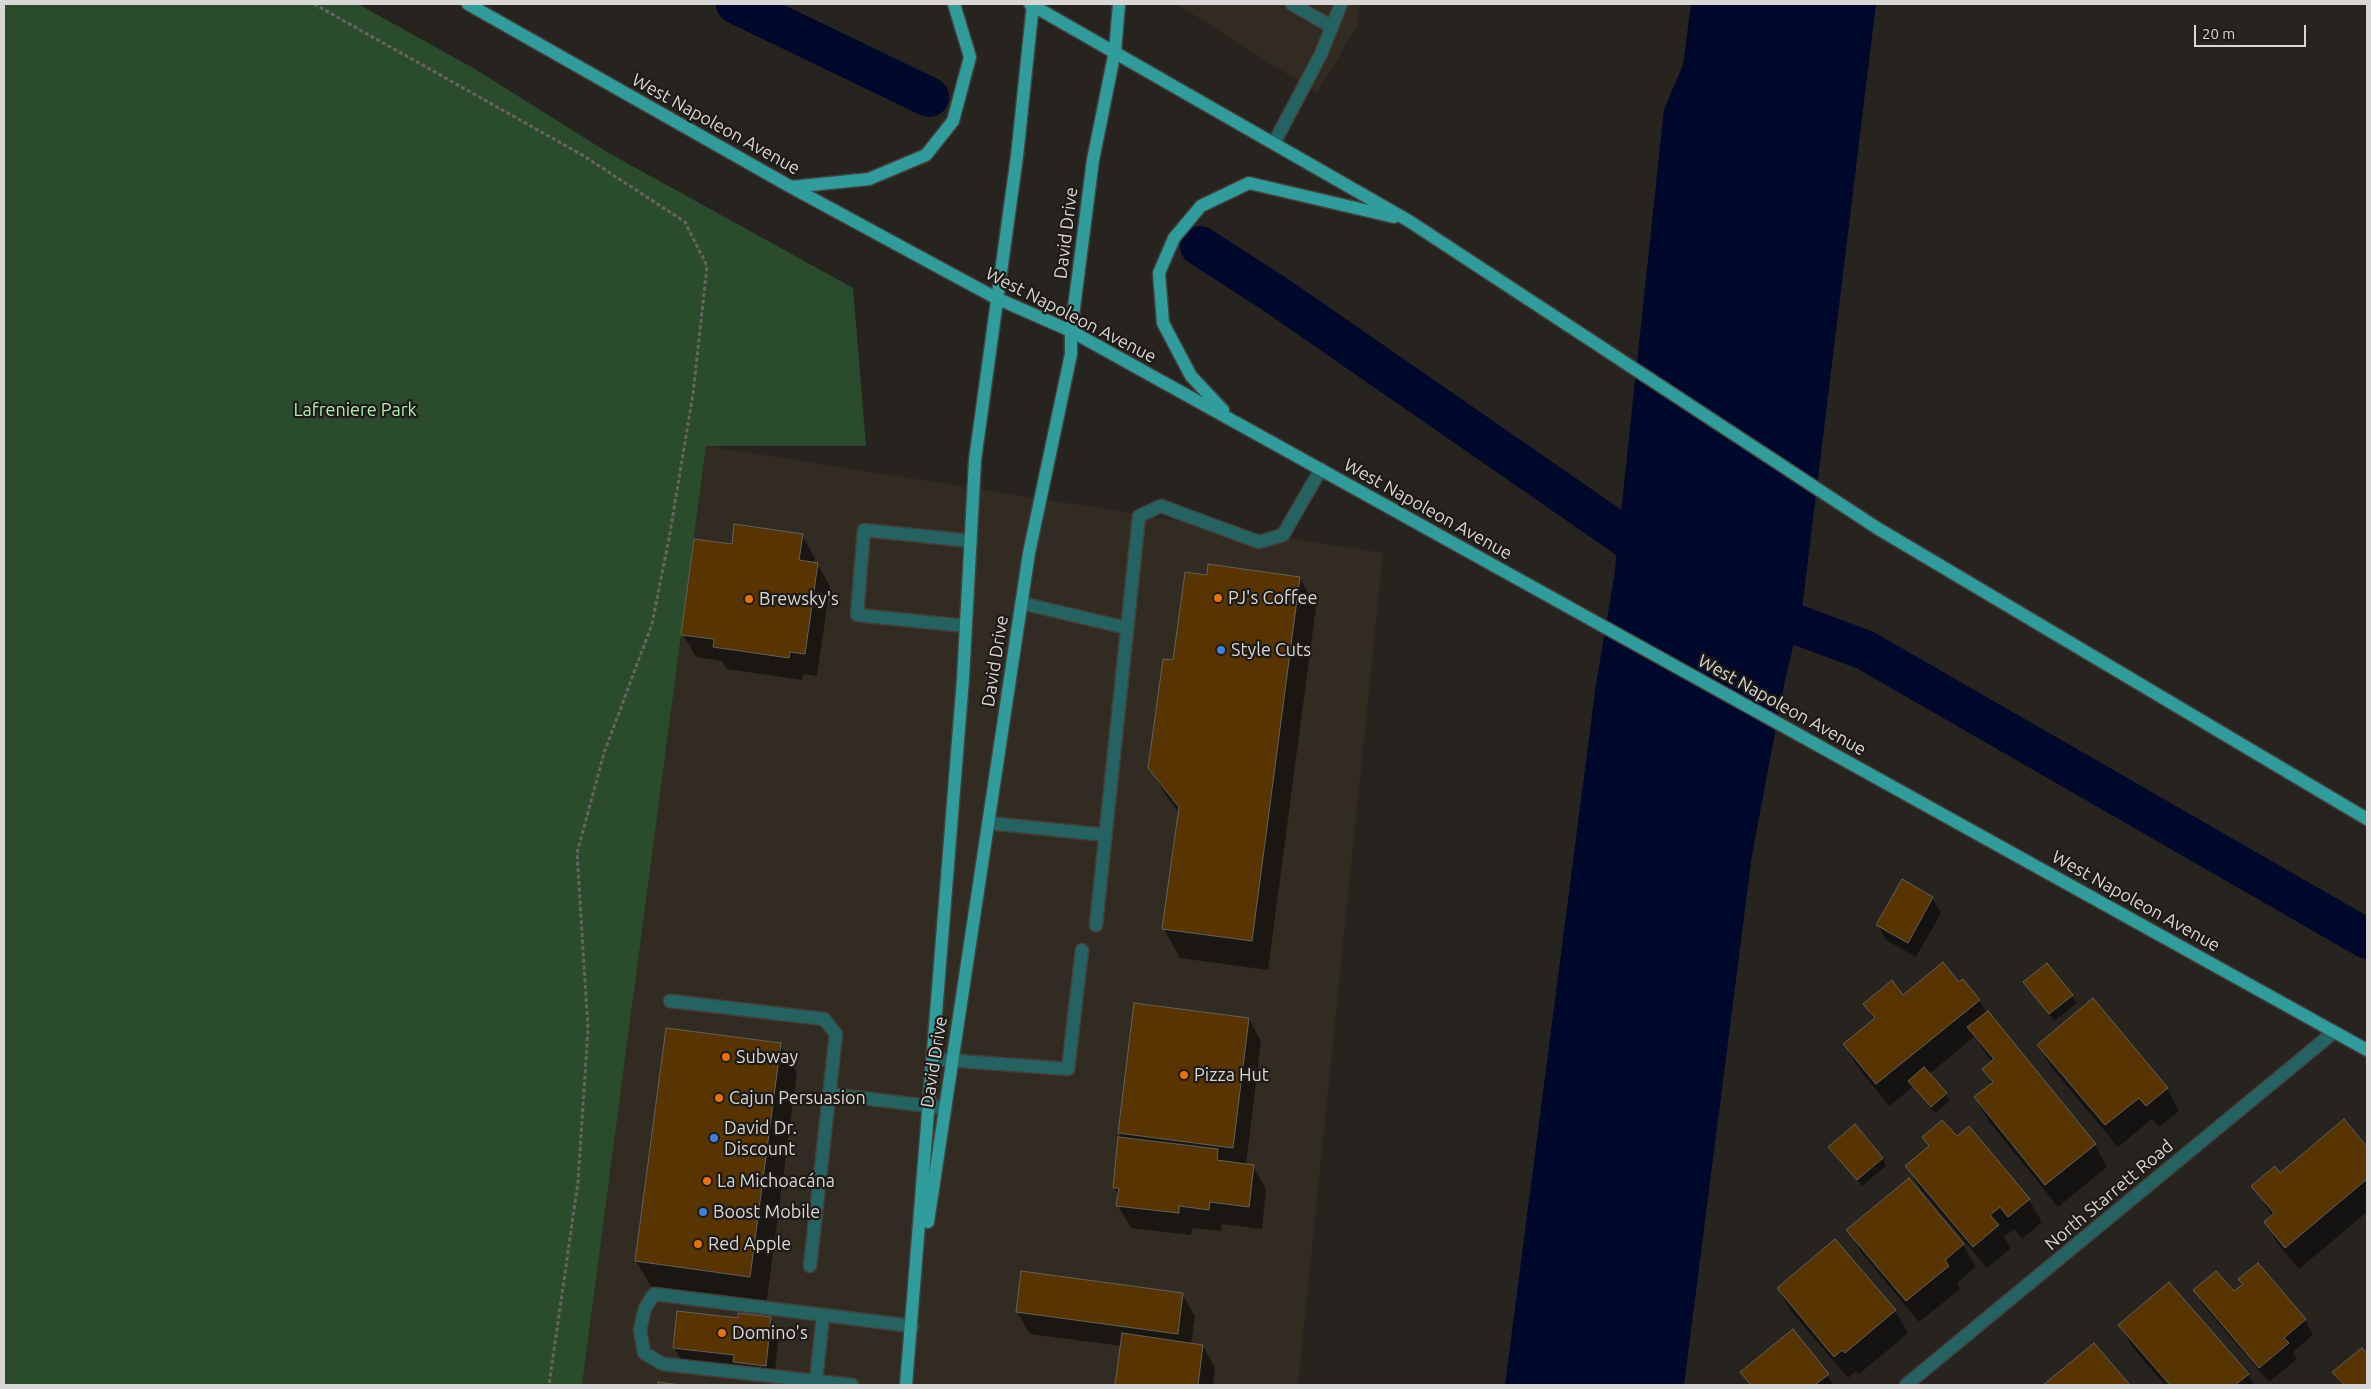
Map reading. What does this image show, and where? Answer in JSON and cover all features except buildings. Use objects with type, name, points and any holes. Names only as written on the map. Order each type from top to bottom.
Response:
[{"type":"main road","name":"West Napoleon Avenue","points":[[468,4],[791,186],[996,298],[1071,331],[2367,1050]]},
{"type":"main road","points":[[791,186],[869,179],[926,155],[953,121],[970,57],[954,4]]},
{"type":"main road","points":[[1032,4],[1409,221],[1878,528],[2367,819]]},
{"type":"main road","name":"David Drive","points":[[906,1385],[966,626],[975,460],[1017,156],[1032,4]]},
{"type":"main road","name":"David Drive","points":[[912,1326],[1029,553],[1071,354],[1071,331],[1093,160],[1115,51],[1119,4]]},
{"type":"main road","points":[[1230,419],[1191,376],[1163,323],[1158,273],[1174,238],[1201,206],[1249,183],[1409,221]]},
{"type":"street","points":[[1292,4],[1332,27]]},
{"type":"street","points":[[1274,144],[1321,54],[1341,4]]},
{"type":"street","points":[[1096,926],[1139,516],[1161,506],[1259,542],[1267,540],[1283,535],[1321,469]]},
{"type":"street","points":[[966,626],[858,615],[864,530],[971,541]]},
{"type":"street","points":[[1021,603],[1127,628]]},
{"type":"street","points":[[988,823],[1106,835]]},
{"type":"street","points":[[933,1059],[1068,1069],[1082,950]]},
{"type":"street","points":[[670,1001],[824,1019],[836,1034],[810,1266]]},
{"type":"street","name":"North Starrett Road","points":[[1906,1385],[2334,1032]]},
{"type":"street","points":[[829,1094],[945,1108]]},
{"type":"street","points":[[852,1385],[663,1364],[644,1353],[640,1330],[645,1308],[654,1294],[912,1326]]},
{"type":"street","points":[[816,1381],[823,1315]]},
{"type":"path","points":[[314,4],[584,156],[684,222],[707,266],[693,394],[670,533],[652,624],[604,753],[577,853],[588,1029],[578,1182],[549,1385]]},
{"type":"shaded area","points":[[1177,4],[1359,4],[1357,26],[1317,93]]},
{"type":"shaded area","points":[[706,446],[1383,553],[1298,1385],[582,1385]]},
{"type":"green space","name":"Lafreniere Park","points":[[4,4],[358,4],[475,69],[607,152],[853,288],[866,446],[706,446],[582,1385],[4,1385]]},
{"type":"water","points":[[1691,4],[1876,4],[1802,609],[1784,685],[1752,855],[1684,1385],[1505,1385],[1596,684],[1614,578],[1664,109],[1683,65]]},
{"type":"waterway","points":[[736,4],[929,97]]},
{"type":"waterway","points":[[1200,246],[1276,295],[1663,563]]},
{"type":"waterway","points":[[1747,606],[1865,650],[2367,939]]},
{"type":"place","name":"PJ's Coffee","points":[[1218,598]]},
{"type":"place","name":"Brewsky's","points":[[749,599]]},
{"type":"place","name":"Style Cuts","points":[[1221,650]]},
{"type":"place","name":"Subway","points":[[726,1057]]},
{"type":"place","name":"Pizza Hut","points":[[1184,1075]]},
{"type":"place","name":"Cajun Persuasion","points":[[719,1098]]},
{"type":"place","name":"David Dr. Discount","points":[[714,1138]]},
{"type":"place","name":"La Michoacána","points":[[707,1181]]},
{"type":"place","name":"Boost Mobile","points":[[703,1212]]},
{"type":"place","name":"Red Apple","points":[[698,1244]]},
{"type":"place","name":"Domino's","points":[[722,1333]]}]
